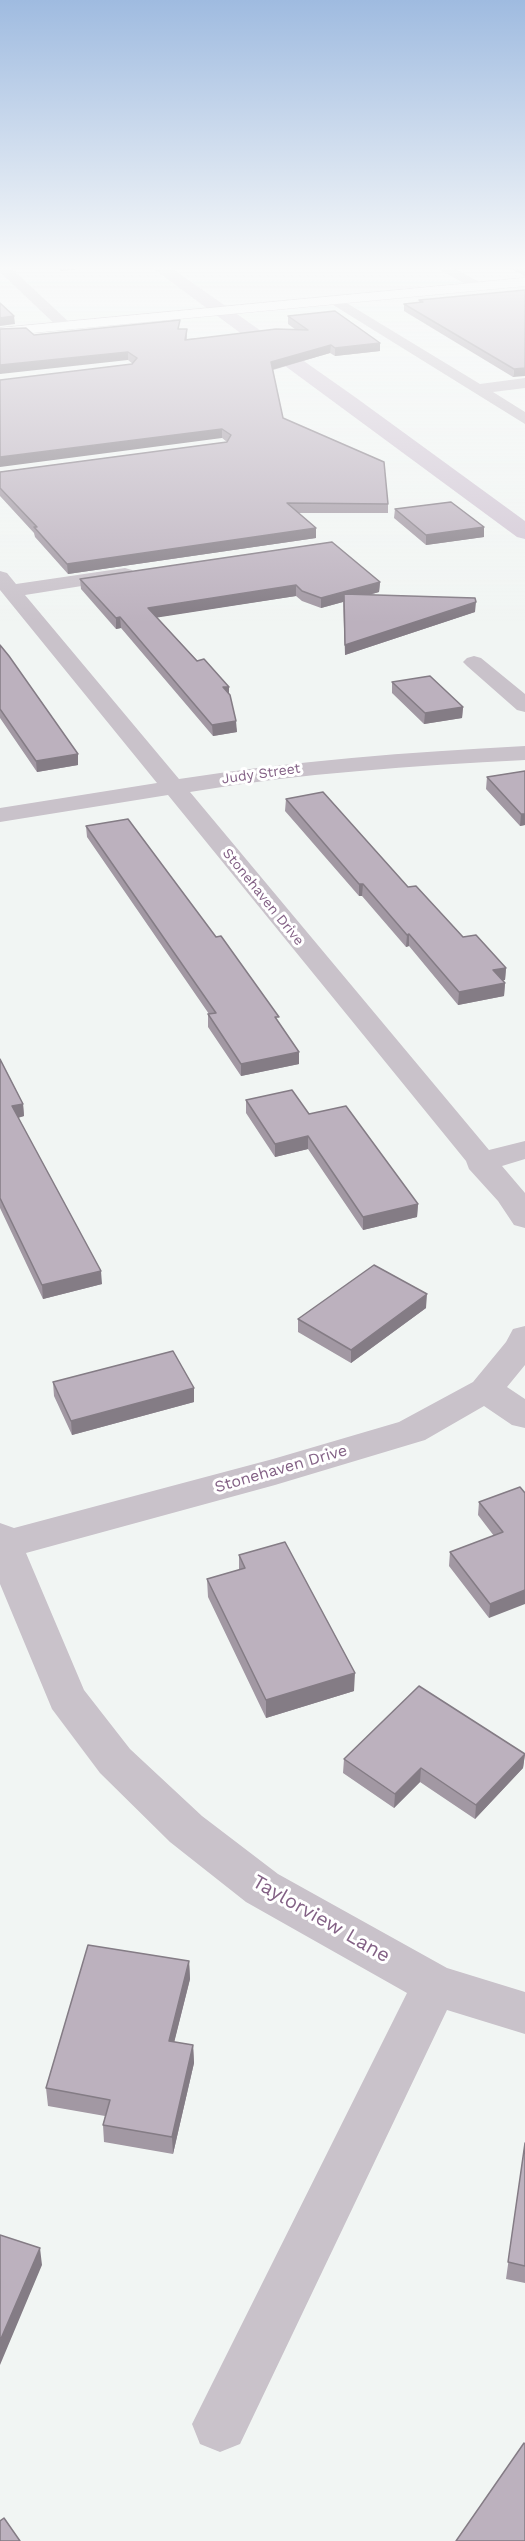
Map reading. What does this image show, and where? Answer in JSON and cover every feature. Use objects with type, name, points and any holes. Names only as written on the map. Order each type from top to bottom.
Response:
[{"type":"street","points":[[472,386],[525,419]]},
{"type":"street","points":[[477,389],[504,386]]},
{"type":"street","points":[[6,584],[143,572]]},
{"type":"street","name":"Stonehaven Drive","points":[[6,584],[480,1162],[511,1196],[525,1218]]},
{"type":"street","points":[[474,662],[525,705]]},
{"type":"street","name":"Judy Street","points":[[0,815],[267,772],[393,759],[525,753]]},
{"type":"street","points":[[480,1162],[525,1150]]},
{"type":"street","name":"Stonehaven Drive","points":[[2,1541],[275,1472],[412,1431],[484,1390],[522,1346],[525,1337]]},
{"type":"street","points":[[484,1390],[525,1416]]},
{"type":"street","name":"Taylorview Lane","points":[[2,1541],[67,1698],[115,1761],[186,1828],[262,1888],[435,1984],[525,2013]]},
{"type":"street","points":[[220,2424],[435,1984]]},
{"type":"building","points":[[0,386],[276,386],[283,418],[384,462],[388,504],[287,503],[316,528],[67,564],[34,527],[37,527],[0,488],[0,472],[227,442],[231,435],[222,429],[0,457]]},
{"type":"building","points":[[451,502],[484,527],[426,535],[395,509]]},
{"type":"building","points":[[332,542],[380,582],[321,598],[302,591],[296,585],[148,608],[197,661],[204,659],[229,687],[223,687],[230,695],[236,721],[212,725],[120,617],[116,618],[80,579]]},
{"type":"building","points":[[344,594],[475,598],[476,602],[345,645]]},
{"type":"building","points":[[0,645],[78,754],[36,761],[0,709]]},
{"type":"building","points":[[430,676],[463,707],[425,713],[392,682]]},
{"type":"building","points":[[525,771],[525,814],[521,814],[487,777]]},
{"type":"building","points":[[323,792],[408,887],[416,886],[463,937],[476,935],[506,968],[493,970],[505,983],[459,992],[363,884],[359,884],[286,799]]},
{"type":"building","points":[[128,819],[216,937],[221,936],[279,1017],[275,1017],[299,1052],[241,1064],[208,1014],[216,1013],[86,826]]},
{"type":"building","points":[[0,1059],[23,1104],[12,1106],[101,1271],[42,1285],[0,1198]]},
{"type":"building","points":[[292,1090],[309,1114],[346,1106],[418,1204],[363,1217],[308,1136],[275,1144],[246,1100]]},
{"type":"building","points":[[374,1265],[427,1294],[351,1350],[298,1319]]},
{"type":"building","points":[[173,1351],[194,1388],[71,1421],[53,1382]]},
{"type":"building","points":[[520,1487],[525,1493],[525,1590],[490,1604],[450,1552],[503,1532],[479,1502]]},
{"type":"building","points":[[285,1542],[355,1673],[266,1700],[207,1579],[245,1568],[239,1555]]},
{"type":"building","points":[[419,1686],[525,1754],[476,1805],[421,1768],[395,1794],[344,1759]]},
{"type":"building","points":[[88,1945],[189,1961],[169,2041],[193,2045],[172,2137],[103,2125],[110,2100],[46,2088]]},
{"type":"building","points":[[525,2143],[525,2266],[508,2262]]},
{"type":"building","points":[[0,2235],[40,2248],[0,2341]]},
{"type":"building","points":[[524,2443],[525,2541],[456,2541]]},
{"type":"building","points":[[4,2518],[20,2541],[0,2541],[0,2521]]},
{"type":"waterway","points":[[326,386],[525,532]]}]
